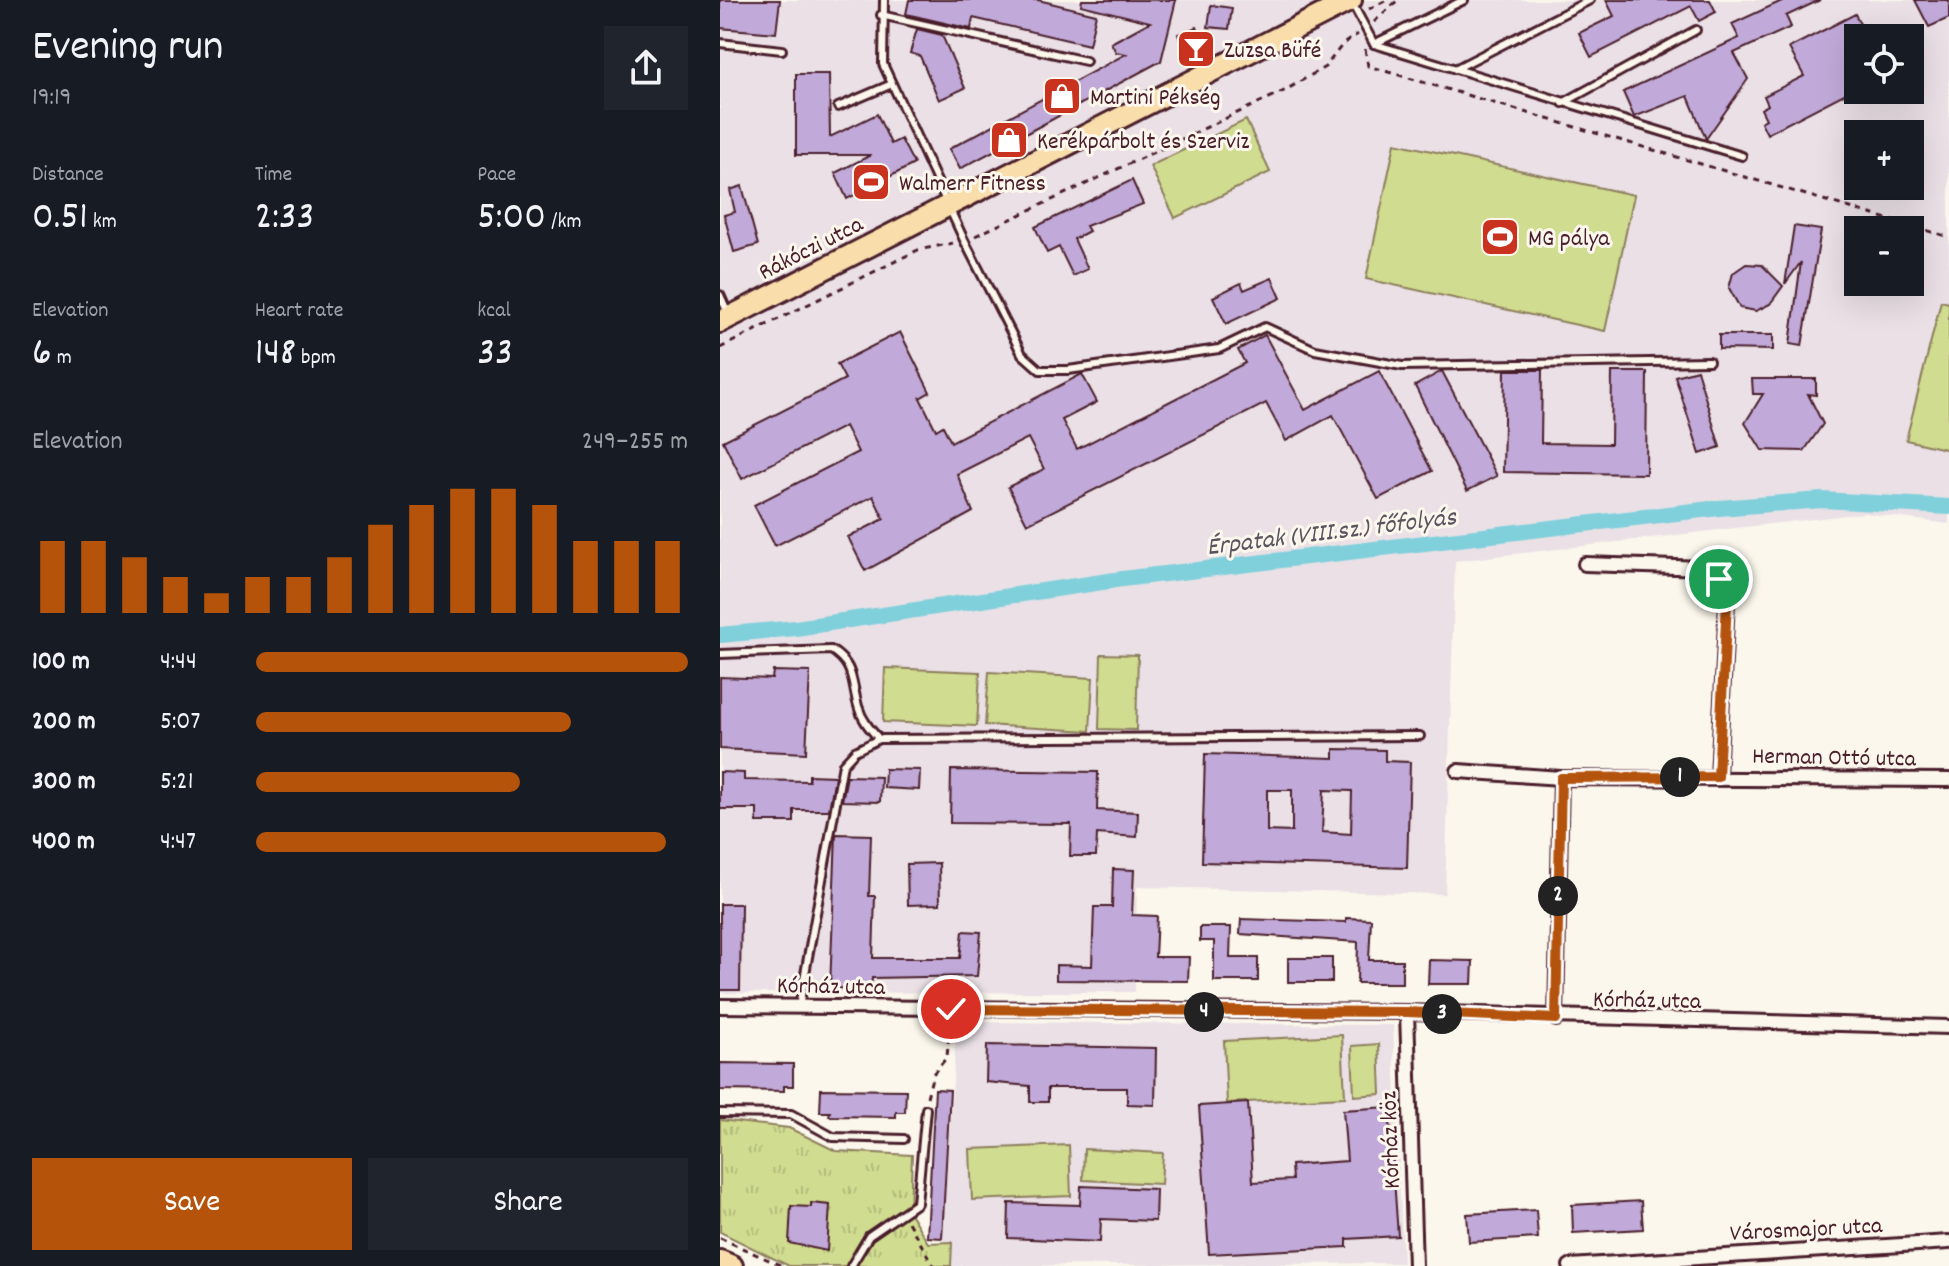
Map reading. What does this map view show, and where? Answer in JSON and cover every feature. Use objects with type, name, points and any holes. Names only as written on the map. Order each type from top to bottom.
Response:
[{"type":"main road","name":"Rákóczi utca","points":[[725,319],[1351,0]]},
{"type":"main road","points":[[720,1261],[732,1266]]},
{"type":"street","name":"Herman Ottó utca","points":[[1585,564],[1705,568],[1719,579],[1727,602],[1718,777]]},
{"type":"street","name":"Herman Ottó utca","points":[[1458,771],[1561,778],[1949,780]]},
{"type":"street","points":[[1556,1019],[1561,778]]},
{"type":"street","name":"Kórház utca","points":[[720,1006],[1407,1012],[1556,1019],[1949,1027]]},
{"type":"street","name":"Kórház köz","points":[[1407,1012],[1415,1266]]},
{"type":"street","name":"Városmajor utca","points":[[1570,1266],[1949,1242]]},
{"type":"lane","points":[[884,0],[881,15],[883,64],[964,240],[1022,354],[1040,370],[1068,370],[1219,349],[1265,327],[1315,350],[1402,366],[1709,361]]},
{"type":"lane","points":[[1351,0],[1374,44],[1742,156]]},
{"type":"lane","points":[[1374,44],[1464,0]]},
{"type":"lane","points":[[1455,69],[1590,0]]},
{"type":"lane","points":[[881,15],[1086,61]]},
{"type":"lane","points":[[1563,103],[1696,30]]},
{"type":"lane","points":[[720,43],[782,50]]},
{"type":"lane","points":[[838,107],[892,84]]},
{"type":"lane","points":[[720,296],[725,319]]},
{"type":"lane","points":[[720,654],[831,650],[846,659],[854,677],[864,723],[879,739]]},
{"type":"lane","points":[[799,1007],[843,764],[855,751],[879,739],[1420,736]]},
{"type":"lane","points":[[851,1266],[869,1236],[904,1215],[917,1203],[926,1109]]},
{"type":"lane","points":[[720,1113],[791,1114],[833,1137],[904,1139]]},
{"type":"path","points":[[720,348],[918,250],[964,240],[1008,224],[1284,91],[1325,67],[1343,44],[1367,31],[1398,0]]},
{"type":"path","points":[[1367,31],[1364,55],[1368,66],[1949,237]]},
{"type":"path","points":[[926,1109],[933,1074],[947,1057],[951,1009]]},
{"type":"path","points":[[904,1215],[934,1266]]},
{"type":"path","points":[[720,1238],[782,1266]]},
{"type":"shaded area","points":[[720,0],[1949,0],[1949,524],[1864,513],[1455,561],[1445,894],[1137,887],[1135,992],[720,993]]},
{"type":"shaded area","points":[[957,1022],[1393,1025],[1403,1263],[951,1266],[952,1242],[942,1242]]},
{"type":"green space","points":[[1246,120],[1270,172],[1175,218],[1150,166]]},
{"type":"green space","name":"MG pálya","points":[[1395,143],[1634,195],[1605,331],[1366,279]]},
{"type":"green space","points":[[1941,301],[1949,303],[1949,450],[1906,440]]},
{"type":"green space","points":[[1101,654],[1138,655],[1136,730],[1099,729]]},
{"type":"green space","points":[[885,668],[980,672],[977,726],[883,722]]},
{"type":"green space","points":[[989,672],[1093,678],[1090,731],[985,725]]},
{"type":"green space","points":[[1342,1035],[1345,1097],[1227,1103],[1224,1041]]},
{"type":"green space","points":[[1379,1044],[1381,1094],[1354,1096],[1352,1046]]},
{"type":"green space","points":[[720,1120],[789,1128],[836,1151],[912,1155],[910,1213],[928,1243],[952,1242],[951,1266],[789,1266],[720,1232]]},
{"type":"green space","points":[[1069,1145],[1071,1196],[972,1200],[970,1149]]},
{"type":"green space","points":[[1084,1149],[1163,1153],[1161,1184],[1083,1180]]},
{"type":"building","points":[[720,0],[780,0],[776,33],[720,28]]},
{"type":"building","points":[[909,0],[1038,0],[1096,14],[1089,45],[973,18],[971,29],[906,14]]},
{"type":"building","points":[[1082,0],[1176,0],[1161,61],[960,169],[949,149],[1126,54],[1116,52],[1111,43],[1150,22],[1081,5]]},
{"type":"building","points":[[1606,0],[1710,0],[1716,12],[1699,21],[1691,6],[1591,57],[1579,33],[1614,16]]},
{"type":"building","points":[[1784,0],[1820,0],[1786,16],[1791,27],[1734,53],[1748,79],[1706,139],[1688,96],[1634,117],[1623,92],[1739,38],[1732,24]]},
{"type":"building","points":[[1915,0],[1949,0],[1949,18],[1929,27]]},
{"type":"building","points":[[1211,5],[1232,8],[1229,29],[1208,27]]},
{"type":"building","points":[[1855,14],[1860,24],[1844,24],[1844,94],[1767,134],[1761,122],[1766,119],[1761,109],[1768,105],[1764,96],[1804,76],[1789,48]]},
{"type":"building","points":[[1197,27],[1206,50],[1187,58],[1178,34]]},
{"type":"building","points":[[917,29],[942,35],[965,88],[939,100],[920,56],[910,53]]},
{"type":"building","points":[[796,74],[829,74],[830,137],[877,114],[891,144],[901,139],[914,164],[847,199],[835,173],[871,155],[796,155]]},
{"type":"building","points":[[1132,180],[1143,204],[1086,226],[1089,231],[1074,239],[1088,269],[1073,276],[1059,247],[1047,253],[1035,227]]},
{"type":"building","points":[[742,186],[758,245],[734,252],[724,215],[735,212],[730,190]]},
{"type":"building","points":[[1794,226],[1821,230],[1802,346],[1790,344],[1801,262],[1785,284]]},
{"type":"building","points":[[1746,264],[1762,265],[1783,286],[1770,304],[1756,311],[1740,308],[1729,288],[1733,273]]},
{"type":"building","points":[[1272,278],[1281,298],[1226,324],[1213,297],[1241,283],[1244,290]]},
{"type":"building","points":[[900,332],[930,392],[920,398],[936,430],[943,426],[951,442],[1082,374],[1097,402],[1062,420],[1077,449],[1245,363],[1238,350],[1265,335],[1305,410],[1379,371],[1432,471],[1378,499],[1333,415],[1286,441],[1266,403],[1027,524],[1008,487],[1044,469],[1028,438],[957,474],[973,512],[865,571],[848,537],[884,519],[873,496],[775,546],[754,505],[858,452],[845,426],[742,479],[723,441],[845,379],[837,364]]},
{"type":"building","points":[[1719,335],[1773,335],[1773,350],[1719,349]]},
{"type":"building","points":[[1505,370],[1542,370],[1541,443],[1611,444],[1612,372],[1647,372],[1646,474],[1503,472]]},
{"type":"building","points":[[1697,370],[1720,447],[1700,454],[1675,376]]},
{"type":"building","points":[[1442,371],[1497,476],[1467,491],[1415,386]]},
{"type":"building","points":[[1752,379],[1816,379],[1816,395],[1808,394],[1823,424],[1804,451],[1762,450],[1745,423],[1763,394],[1753,394]]},
{"type":"building","points":[[773,671],[810,672],[806,753],[720,749],[720,677],[772,679]]},
{"type":"building","points":[[1334,749],[1385,750],[1385,761],[1410,762],[1407,868],[1202,862],[1205,754],[1334,758]],"holes":[[[1267,790],[1292,790],[1292,832],[1267,831]],[[1324,790],[1352,791],[1351,834],[1322,832]]]},
{"type":"building","points":[[885,769],[920,770],[919,790],[884,788]]},
{"type":"building","points":[[951,770],[1098,772],[1097,810],[1138,812],[1137,837],[1097,834],[1096,856],[1070,856],[1071,824],[950,823]]},
{"type":"building","points":[[720,772],[744,773],[744,780],[809,781],[809,775],[835,776],[829,810],[794,810],[794,822],[757,822],[757,809],[720,809]]},
{"type":"building","points":[[847,776],[881,777],[880,802],[842,801]]},
{"type":"building","points":[[836,834],[871,835],[869,896],[875,896],[873,958],[960,958],[963,931],[981,932],[977,976],[872,978],[871,989],[830,988]]},
{"type":"building","points":[[939,863],[940,904],[908,905],[907,864]]},
{"type":"building","points":[[1113,869],[1134,870],[1132,915],[1157,916],[1155,957],[1189,957],[1188,981],[1056,980],[1056,965],[1092,966],[1094,907],[1112,907]]},
{"type":"building","points":[[720,904],[741,904],[740,990],[720,990]]},
{"type":"building","points":[[1346,918],[1371,919],[1369,960],[1402,960],[1402,983],[1357,983],[1358,942],[1240,934],[1241,919],[1346,922]]},
{"type":"building","points":[[1200,927],[1231,927],[1230,958],[1258,958],[1258,981],[1214,981],[1214,941],[1200,941]]},
{"type":"building","points":[[1288,958],[1332,958],[1332,982],[1288,982]]},
{"type":"building","points":[[1429,960],[1473,961],[1472,984],[1428,984]]},
{"type":"building","points":[[987,1045],[1156,1048],[1155,1105],[1127,1104],[1127,1088],[1048,1088],[1048,1102],[1030,1102],[1030,1086],[986,1082]]},
{"type":"building","points":[[720,1063],[793,1064],[793,1086],[784,1086],[784,1091],[720,1090]]},
{"type":"building","points":[[821,1089],[906,1090],[905,1112],[896,1112],[896,1117],[829,1116],[830,1112],[820,1112]]},
{"type":"building","points":[[935,1089],[950,1090],[942,1238],[927,1237]]},
{"type":"building","points":[[1248,1103],[1253,1182],[1292,1180],[1291,1165],[1347,1161],[1343,1110],[1389,1107],[1398,1236],[1347,1239],[1347,1247],[1209,1254],[1199,1106]]},
{"type":"building","points":[[1081,1186],[1156,1189],[1155,1221],[1101,1219],[1100,1242],[1008,1238],[1009,1203],[1080,1205]]},
{"type":"building","points":[[1641,1201],[1643,1229],[1573,1233],[1572,1205]]},
{"type":"building","points":[[811,1203],[830,1205],[827,1251],[789,1243],[791,1206],[811,1207]]},
{"type":"building","points":[[1536,1210],[1538,1238],[1469,1242],[1467,1214]]},
{"type":"waterway","name":"Érpatak (VIII.sz.) főfolyás","points":[[720,635],[796,628],[1122,579],[1719,508],[1822,500],[1949,507]]},
{"type":"place","name":"Zuzsa Büfé","points":[[1196,49]]},
{"type":"place","name":"Martini Pékség","points":[[1062,96]]},
{"type":"place","name":"Kerékpárbolt és Szerviz","points":[[1009,140]]},
{"type":"place","name":"Walmerr Fitness","points":[[871,182]]},
{"type":"place","name":"MG pálya","points":[[1500,237]]},
{"type":"route","points":[[951,1009],[1407,1012],[1556,1019],[1561,778],[1718,777],[1727,602],[1719,579]]}]
